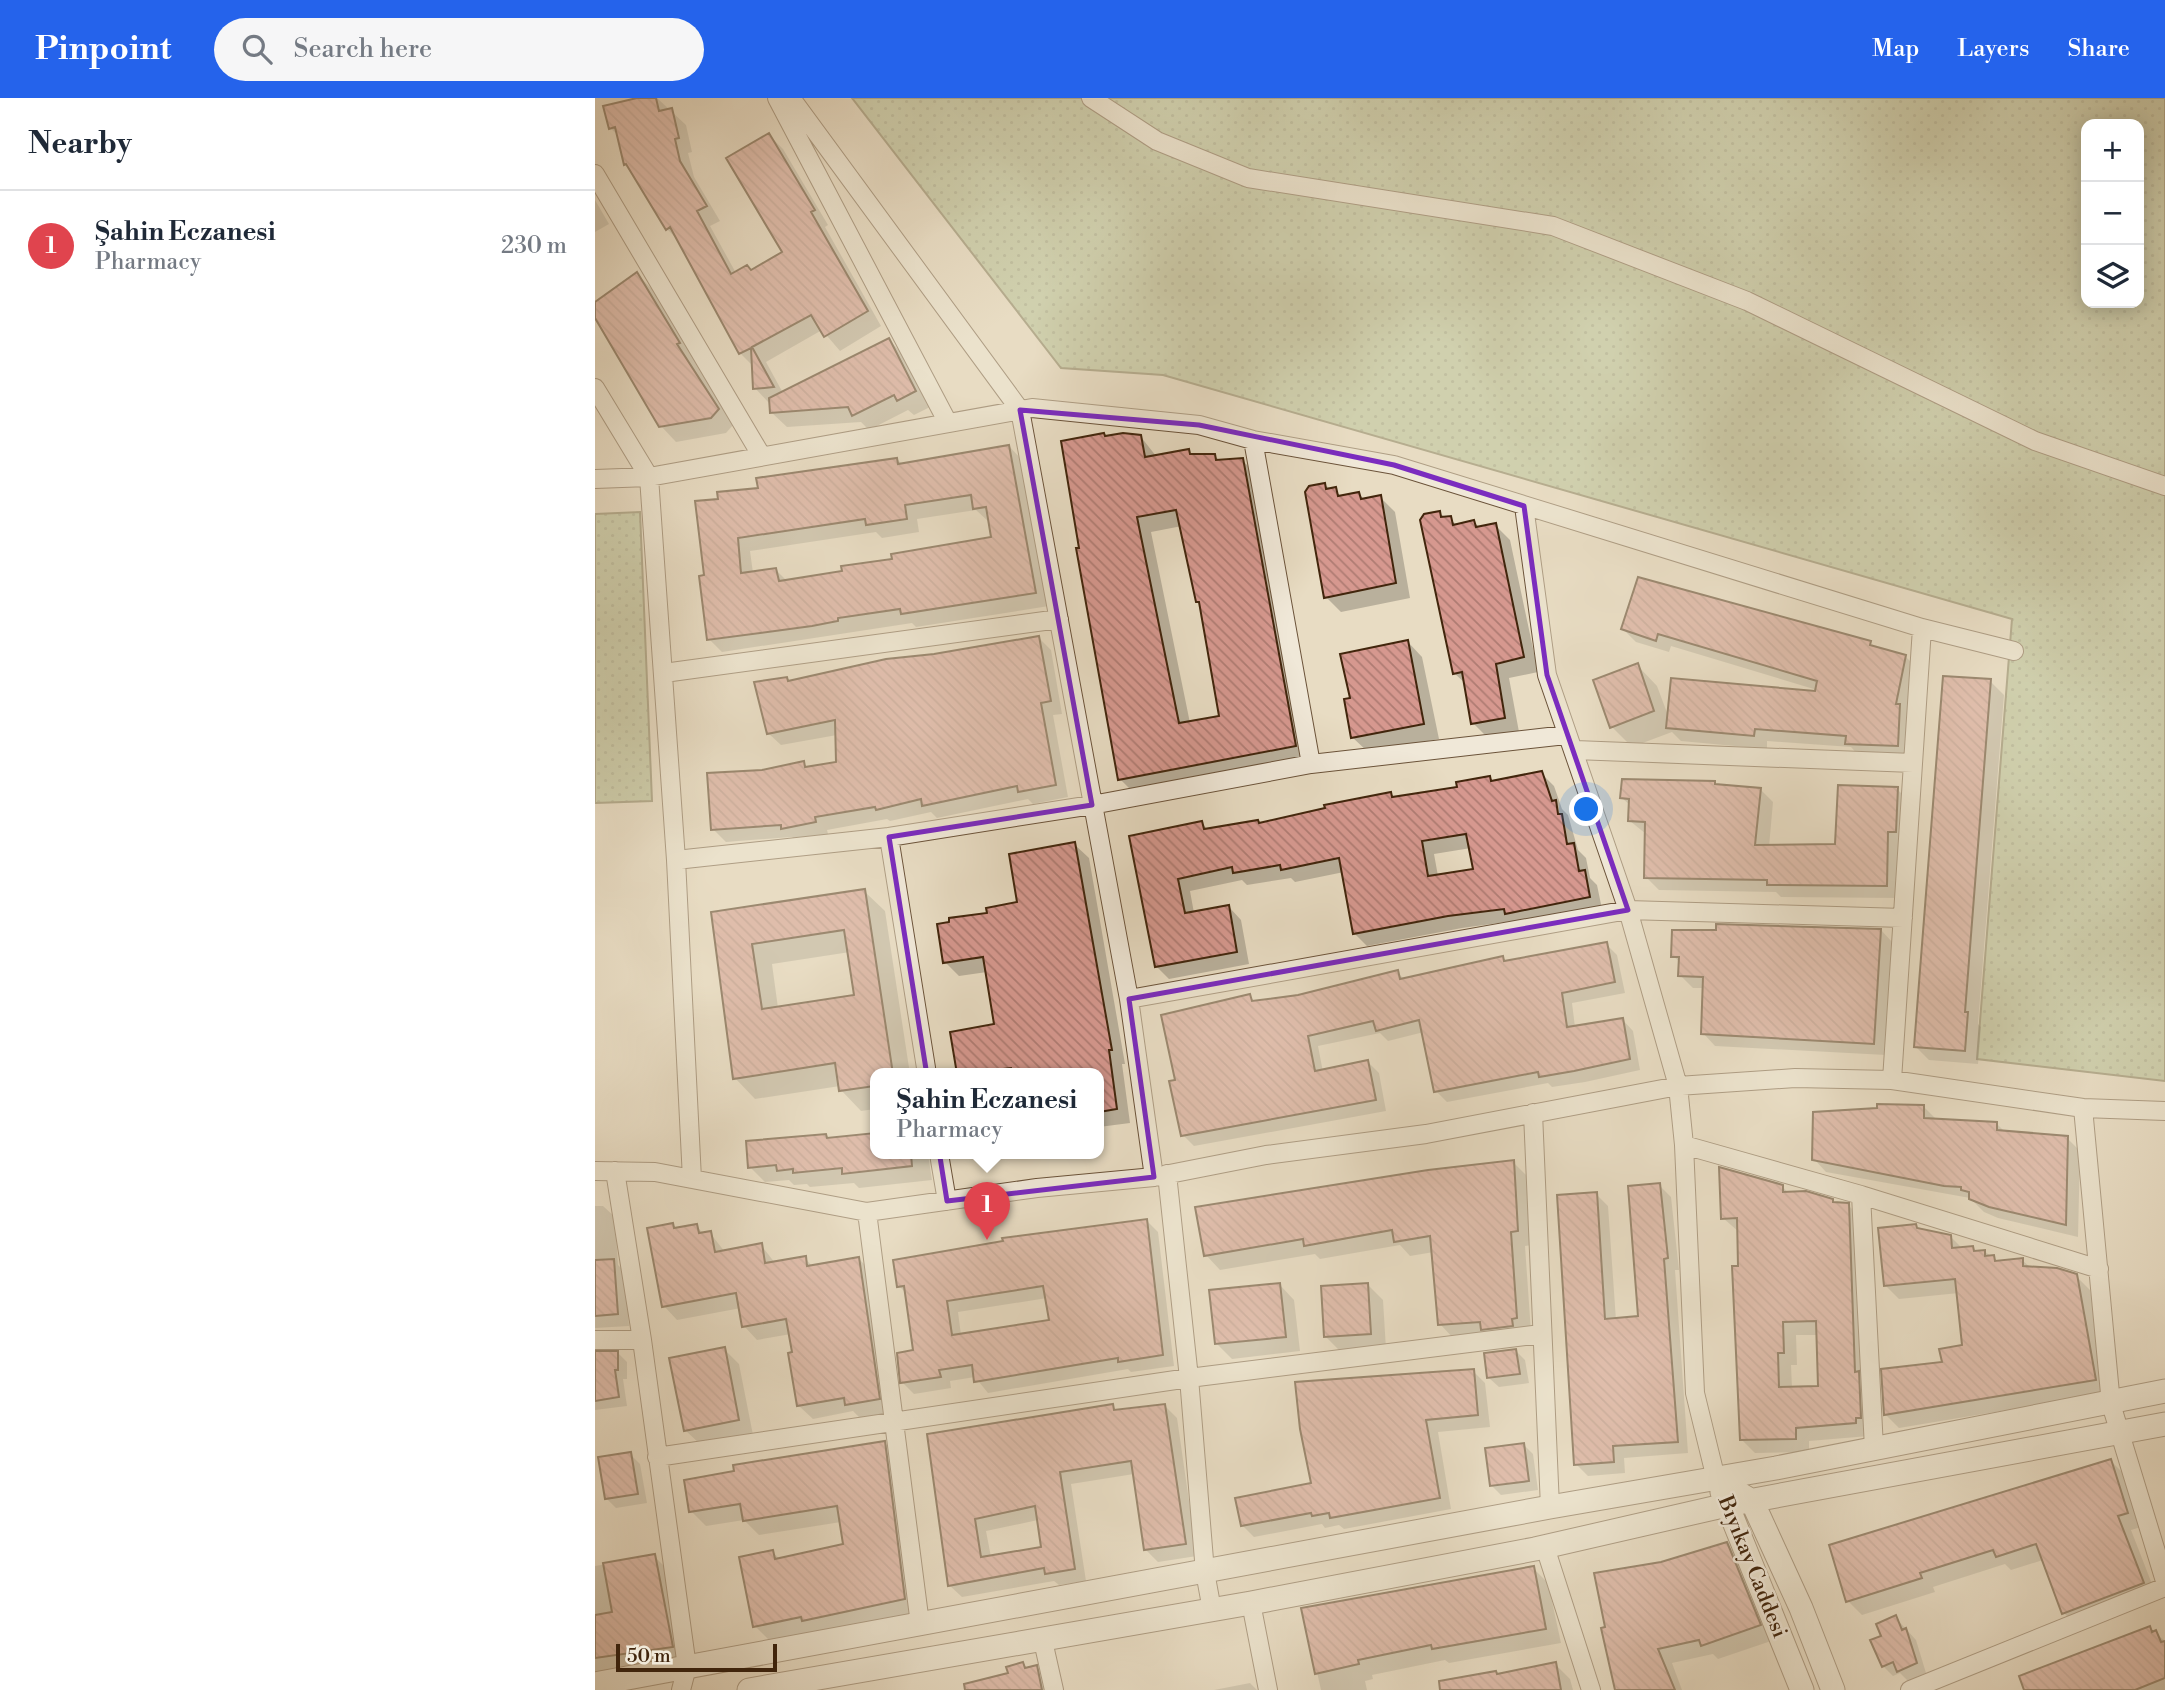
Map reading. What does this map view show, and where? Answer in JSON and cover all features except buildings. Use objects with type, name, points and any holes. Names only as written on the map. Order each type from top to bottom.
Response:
[{"type":"street","points":[[776,98],[948,423]]},
{"type":"street","points":[[791,98],[1020,411],[1161,1175],[1189,1378],[1205,1572],[1212,1610]]},
{"type":"street","points":[[1091,98],[1157,141],[1248,178],[1553,226],[1747,301],[2035,441],[2165,486]]},
{"type":"street","points":[[595,174],[761,455]]},
{"type":"street","points":[[595,388],[649,477],[676,860],[692,1179]]},
{"type":"street","points":[[595,479],[649,477],[1032,408],[1199,425],[1252,440],[1394,465],[1922,628],[2014,651]]},
{"type":"street","points":[[1252,440],[1311,764]]},
{"type":"street","points":[[1524,506],[1547,676],[1628,910],[1678,1086],[1684,1145],[1695,1393],[1716,1479]]},
{"type":"street","points":[[664,673],[1059,619]]},
{"type":"street","points":[[1892,1080],[1922,628]]},
{"type":"street","points":[[676,860],[889,837],[1092,805],[1311,764],[1570,743],[1913,763]]},
{"type":"street","points":[[889,837],[926,1068]]},
{"type":"street","points":[[1129,999],[1628,910],[1903,918]]},
{"type":"street","points":[[595,1171],[655,1172],[867,1212],[1037,1188],[1161,1175],[1266,1155],[1426,1134],[1678,1086],[1795,1078],[1892,1080],[2083,1108],[2165,1111]]},
{"type":"street","points":[[2083,1108],[2112,1404],[2118,1433],[2165,1581]]},
{"type":"street","points":[[1533,1114],[1550,1507]]},
{"type":"street","points":[[1684,1145],[1861,1195],[2099,1269]]},
{"type":"street","points":[[941,1159],[947,1201]]},
{"type":"street","points":[[615,1171],[642,1340],[687,1667],[681,1690]]},
{"type":"street","points":[[1861,1195],[1874,1448]]},
{"type":"street","points":[[867,1212],[920,1624]]},
{"type":"street","points":[[657,1457],[1189,1378],[1541,1334]]},
{"type":"street","points":[[595,1340],[642,1340]]},
{"type":"street","points":[[595,1684],[1550,1507],[1716,1479],[2112,1404],[2165,1391]]},
{"type":"street","points":[[749,1690],[1251,1603],[1545,1547],[1752,1501],[2165,1424]]},
{"type":"street","name":"Bıyıkay Caddesi","points":[[1716,1479],[1752,1501],[1801,1608],[1833,1690]]},
{"type":"street","name":"Bıyıkay Caddesi","points":[[1716,1479],[1802,1690]]},
{"type":"street","points":[[1545,1547],[1591,1690]]},
{"type":"street","points":[[1910,1690],[2165,1587]]},
{"type":"street","points":[[1251,1603],[1268,1690]]},
{"type":"street","points":[[1043,1641],[1054,1690]]},
{"type":"highlighted area","points":[[1020,410],[1199,425],[1394,465],[1524,506],[1547,675],[1628,910],[1129,999],[1154,1177],[947,1201],[889,837],[1092,805]]},
{"type":"green space","points":[[852,98],[2165,98],[2165,1081],[1977,1059],[2012,619],[1163,375],[1061,368]]},
{"type":"green space","points":[[640,512],[652,801],[595,803],[595,514]]},
{"type":"place","name":"Şahin Eczanesi","points":[[987,1240]]}]
